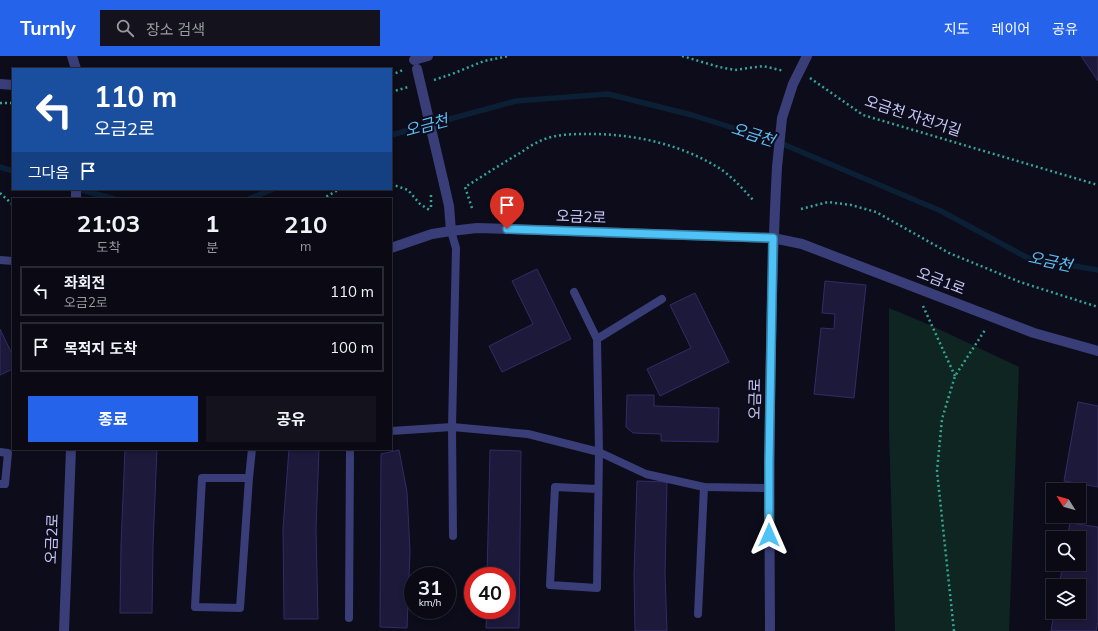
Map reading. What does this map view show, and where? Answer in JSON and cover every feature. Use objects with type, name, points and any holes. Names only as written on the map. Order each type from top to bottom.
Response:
[{"type":"street","points":[[72,56],[76,68]]},
{"type":"street","points":[[428,56],[414,62],[449,206],[451,230]]},
{"type":"street","name":"오금로","points":[[770,631],[769,488],[773,238],[776,167],[782,118],[794,84],[807,56]]},
{"type":"street","points":[[0,84],[12,85]]},
{"type":"street","name":"오금2로","points":[[392,248],[432,234],[451,230],[477,228],[773,238]]},
{"type":"street","name":"오금1로","points":[[773,238],[802,244],[1034,333],[1098,351]]},
{"type":"street","name":"오금2로","points":[[64,631],[70,450]]},
{"type":"lane","points":[[451,230],[456,248],[452,428],[454,536]]},
{"type":"lane","points":[[0,260],[12,261]]},
{"type":"lane","points":[[574,292],[597,339],[599,452],[597,588],[550,585],[555,487],[598,489]]},
{"type":"lane","points":[[597,339],[662,299]]},
{"type":"lane","points":[[392,431],[452,428],[528,434],[599,452],[646,474],[704,487],[769,488]]},
{"type":"lane","points":[[249,478],[202,478],[195,607],[240,608],[252,450]]},
{"type":"lane","points":[[349,618],[350,450]]},
{"type":"lane","points":[[0,452],[8,452],[5,484],[0,484]]},
{"type":"lane","points":[[698,614],[704,487]]},
{"type":"path","points":[[429,81],[452,74],[484,61],[509,56]]},
{"type":"path","points":[[682,56],[735,70],[763,66],[785,72]]},
{"type":"path","points":[[392,75],[406,69]]},
{"type":"path","name":"오금천 자전거길","points":[[806,77],[813,79],[863,115],[1098,185]]},
{"type":"path","points":[[392,92],[414,86]]},
{"type":"path","points":[[0,103],[12,103]]},
{"type":"path","points":[[472,208],[465,187],[541,140],[565,135],[596,134],[626,135],[655,141],[696,155],[715,165],[727,174],[754,201]]},
{"type":"path","points":[[392,184],[408,190],[420,204],[431,211],[430,192]]},
{"type":"path","points":[[324,198],[338,190]]},
{"type":"path","points":[[0,193],[12,204]]},
{"type":"path","points":[[801,209],[828,202],[851,205],[876,212],[949,253],[1020,282],[1098,307]]},
{"type":"path","points":[[922,304],[955,376]]},
{"type":"path","points":[[954,631],[937,471],[942,419],[955,376],[985,330]]},
{"type":"green space","points":[[889,308],[932,326],[1019,367],[1009,631],[895,631],[889,429]]},
{"type":"building","points":[[1081,56],[1098,56],[1098,81]]},
{"type":"building","points":[[537,269],[571,339],[502,372],[489,346],[533,324],[512,281]]},
{"type":"building","points":[[825,281],[866,285],[854,398],[814,394],[821,328],[834,329],[835,314],[822,313]]},
{"type":"building","points":[[695,293],[729,362],[660,396],[647,369],[691,348],[670,305]]},
{"type":"building","points":[[0,329],[12,354],[12,369],[0,375]]},
{"type":"building","points":[[627,395],[654,395],[654,406],[719,408],[718,442],[661,441],[661,434],[633,433],[626,427]]},
{"type":"building","points":[[1078,402],[1098,406],[1098,487],[1086,485],[1086,483],[1064,481]]},
{"type":"building","points":[[125,450],[157,450],[152,613],[120,613]]},
{"type":"building","points":[[289,450],[319,450],[316,528],[318,619],[284,619],[283,528]]},
{"type":"building","points":[[399,450],[407,492],[410,551],[409,567],[404,567],[404,619],[407,619],[407,628],[380,627],[381,454]]},
{"type":"building","points":[[490,450],[521,451],[519,628],[486,628],[486,619],[516,619],[516,567],[487,567]]},
{"type":"building","points":[[637,481],[667,482],[665,574],[667,631],[635,631],[634,575]]},
{"type":"building","points":[[1070,523],[1098,527],[1098,622],[1096,631],[1051,631],[1053,619],[1086,619],[1086,579],[1060,579],[1062,571],[1086,571],[1086,531],[1068,531]]},
{"type":"waterway","name":"오금천","points":[[392,135],[516,101],[608,94],[692,115],[778,142],[941,211],[1028,258],[1098,270]]},
{"type":"waterway","name":"오금천","points":[[0,167],[12,171]]},
{"type":"waterway","name":"오금천","points":[[82,190],[110,198]]},
{"type":"waterway","name":"오금천","points":[[251,198],[271,190]]},
{"type":"route","points":[[507,229],[773,238],[769,535]]}]
